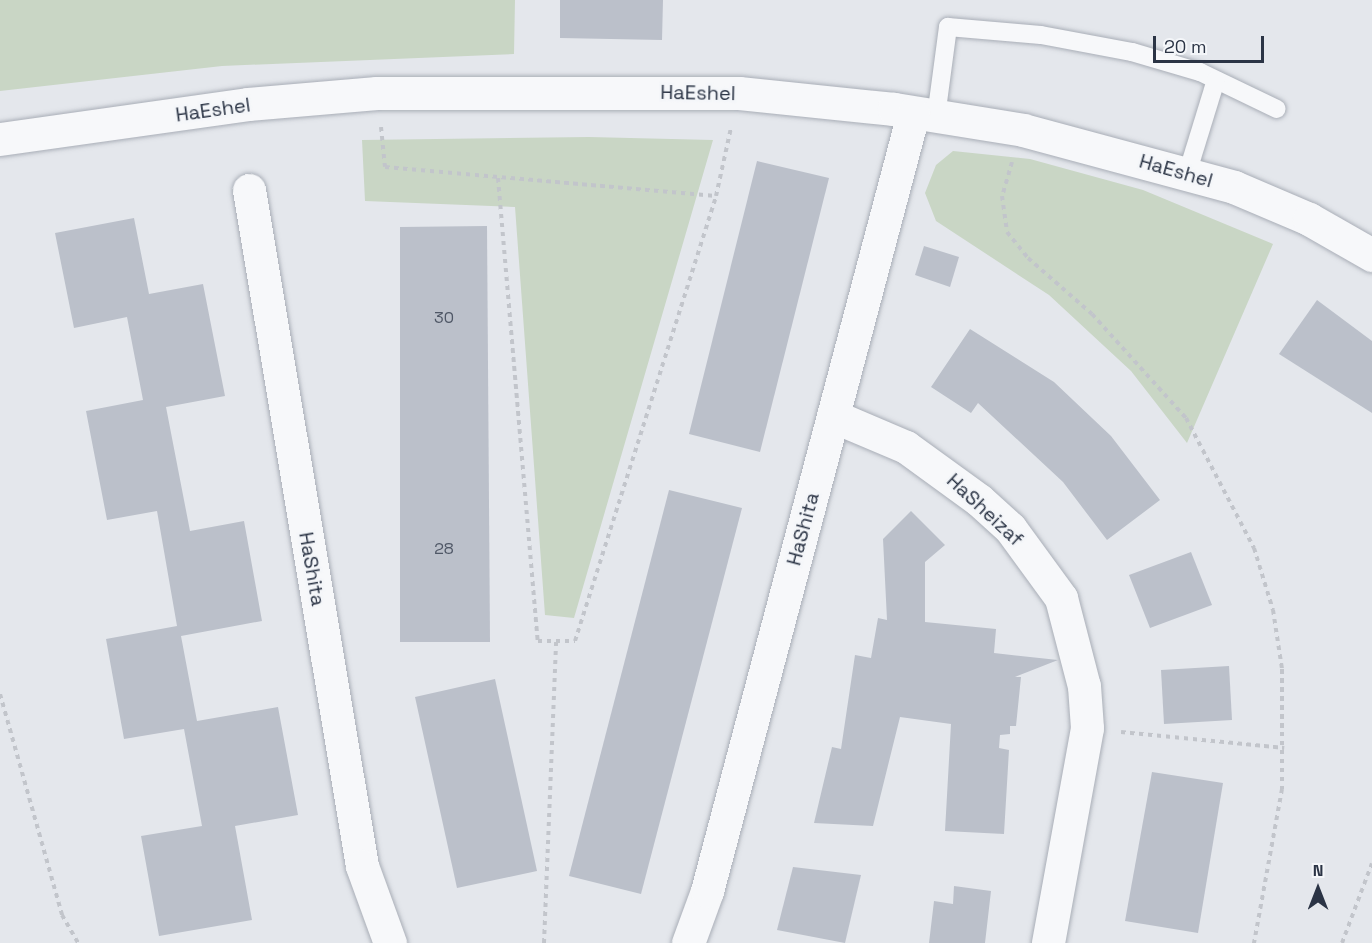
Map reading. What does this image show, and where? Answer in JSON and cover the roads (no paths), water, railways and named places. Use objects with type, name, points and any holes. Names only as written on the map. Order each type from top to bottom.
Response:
[{"type":"street","name":"HaEshel","points":[[0,139],[248,104],[377,93],[739,93],[925,115],[1023,130],[1234,187],[1309,219],[1372,255]]},
{"type":"street","name":"HaShita","points":[[688,943],[707,891],[833,416],[925,115]]},
{"type":"street","name":"HaShita","points":[[249,190],[362,866],[390,943]]},
{"type":"street","name":"HaSheizaf","points":[[833,416],[906,447],[939,469],[1010,528],[1061,598],[1084,686],[1087,728],[1048,943]]},
{"type":"lane","points":[[925,115],[948,27],[1041,35],[1132,52],[1216,80],[1276,109]]},
{"type":"lane","points":[[1187,174],[1216,80]]}]
